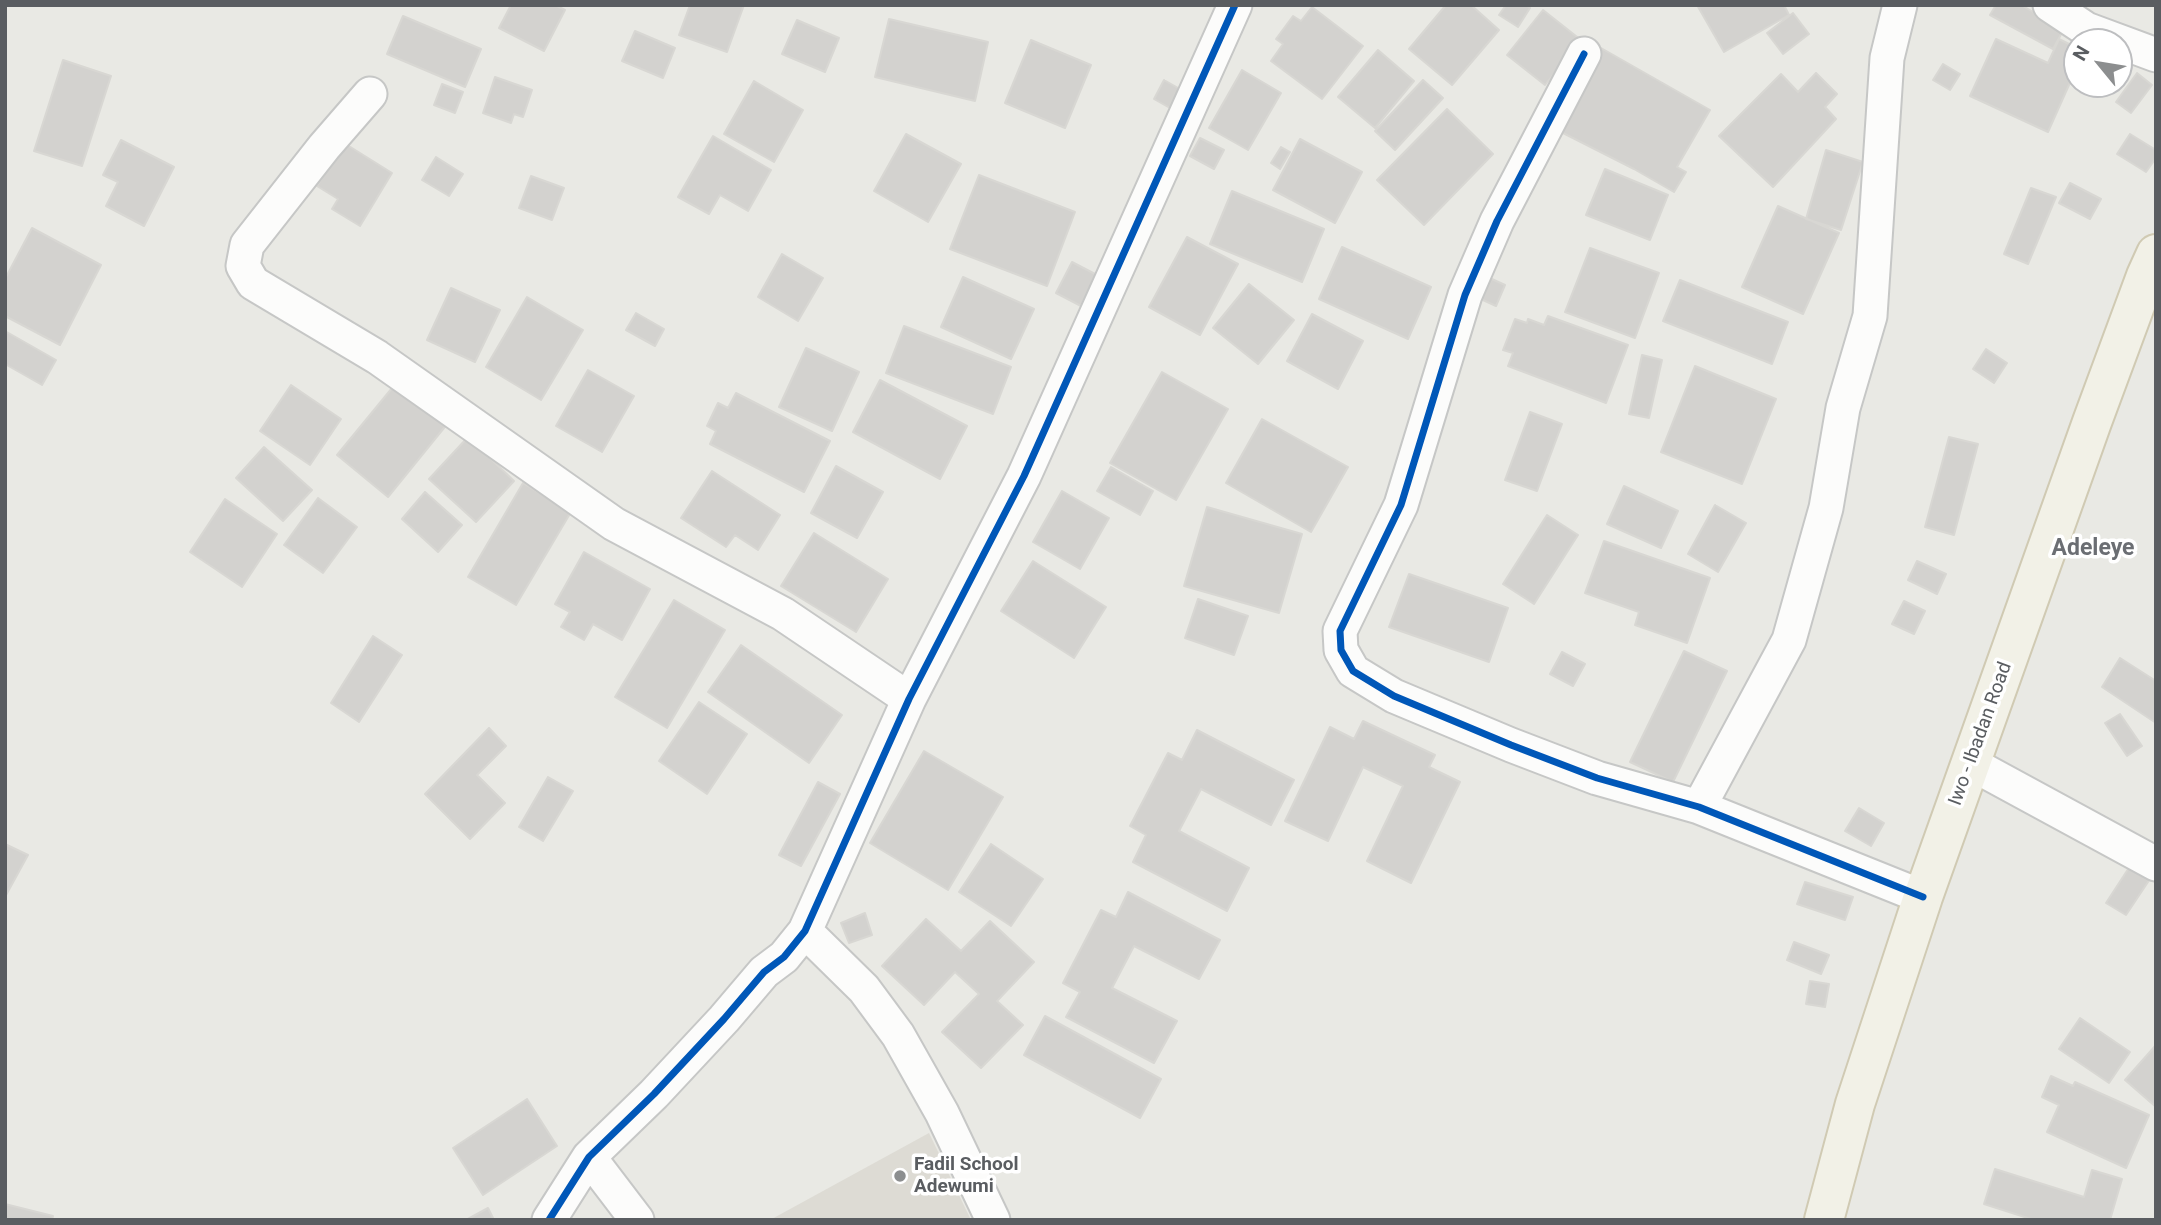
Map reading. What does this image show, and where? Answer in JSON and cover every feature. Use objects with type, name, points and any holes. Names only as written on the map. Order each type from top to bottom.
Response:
[{"type":"main road","name":"Iwo - Ibadan Road","points":[[1824,1220],[1856,1104],[1923,897],[2152,272]]},
{"type":"street","points":[[549,1220],[589,1157],[654,1094],[724,1020],[764,972],[784,957],[805,931],[909,699],[1024,476],[1236,5]]},
{"type":"street","points":[[1699,807],[1789,640],[1826,508],[1843,408],[1870,316],[1887,58],[1900,5]]},
{"type":"street","points":[[2050,5],[2086,29],[2156,55]]},
{"type":"street","points":[[1584,54],[1497,222],[1465,295],[1401,505],[1340,631],[1342,650],[1353,671],[1394,696],[1597,778],[1699,807],[1923,897]]},
{"type":"street","points":[[370,94],[324,147],[247,245],[243,266],[253,283],[377,357],[614,524],[783,614],[909,699]]},
{"type":"street","points":[[1970,763],[2156,864]]},
{"type":"street","points":[[805,931],[864,989],[898,1035],[942,1112],[993,1220]]},
{"type":"street","points":[[589,1157],[637,1220]]},
{"type":"shaded area","name":"Fadil School Adewumi","points":[[929,1133],[971,1220],[770,1220]]},
{"type":"building","points":[[511,5],[555,5],[565,10],[544,51],[499,28]]},
{"type":"building","points":[[690,5],[744,5],[727,52],[679,35]]},
{"type":"building","points":[[1446,5],[1471,5],[1499,30],[1452,85],[1409,49]]},
{"type":"building","points":[[1506,5],[1526,5],[1530,8],[1518,27],[1499,15]]},
{"type":"building","points":[[1697,5],[1784,5],[1789,15],[1724,52]]},
{"type":"building","points":[[1996,5],[2021,5],[2063,31],[2053,49],[1990,15]]},
{"type":"building","points":[[1312,7],[1363,46],[1322,99],[1271,61],[1283,44],[1276,39],[1293,16],[1301,21]]},
{"type":"building","points":[[1543,10],[1581,40],[1545,85],[1507,55]]},
{"type":"building","points":[[1793,13],[1809,34],[1783,54],[1767,33]]},
{"type":"building","points":[[403,16],[481,49],[465,87],[387,54]]},
{"type":"building","points":[[889,19],[988,42],[975,101],[875,77]]},
{"type":"building","points":[[797,20],[839,38],[825,72],[782,54]]},
{"type":"building","points":[[635,31],[675,48],[663,78],[622,61]]},
{"type":"building","points":[[1996,39],[2048,63],[2059,39],[2063,41],[2063,98],[2048,132],[1970,96]]},
{"type":"building","points":[[1031,40],[1091,65],[1065,128],[1005,103]]},
{"type":"building","points":[[1601,48],[1710,110],[1677,167],[1686,172],[1674,192],[1561,132],[1577,103],[1571,100]]},
{"type":"building","points":[[1378,50],[1414,81],[1375,128],[1338,97]]},
{"type":"building","points":[[63,60],[111,76],[82,166],[34,151]]},
{"type":"building","points":[[1943,64],[1960,74],[1950,90],[1933,80]]},
{"type":"building","points":[[1242,70],[1281,93],[1248,150],[1209,128]]},
{"type":"building","points":[[1816,73],[1837,94],[1825,107],[1836,119],[1773,187],[1719,136],[1781,74],[1798,92]]},
{"type":"building","points":[[2137,73],[2152,85],[2131,113],[2116,102],[2119,98],[2133,98],[2133,79]]},
{"type":"building","points":[[495,77],[532,90],[523,117],[514,114],[511,123],[483,113]]},
{"type":"building","points":[[1164,80],[1187,93],[1177,112],[1154,99]]},
{"type":"building","points":[[1423,80],[1443,98],[1395,150],[1375,131]]},
{"type":"building","points":[[754,81],[803,110],[774,162],[724,134]]},
{"type":"building","points":[[442,84],[463,92],[455,113],[434,105]]},
{"type":"building","points":[[1447,109],[1493,154],[1424,225],[1377,180]]},
{"type":"building","points":[[906,134],[961,164],[928,222],[874,191]]},
{"type":"building","points":[[2130,134],[2156,150],[2156,158],[2146,172],[2117,154]]},
{"type":"building","points":[[713,136],[771,170],[748,211],[720,195],[709,214],[678,197]]},
{"type":"building","points":[[1200,138],[1224,150],[1214,169],[1190,156]]},
{"type":"building","points":[[1300,139],[1362,172],[1335,223],[1273,190]]},
{"type":"building","points":[[121,140],[174,167],[144,226],[106,206],[118,182],[103,175]]},
{"type":"building","points":[[344,143],[392,173],[360,226],[332,209],[338,199],[317,186]]},
{"type":"building","points":[[1281,147],[1290,152],[1280,169],[1271,163]]},
{"type":"building","points":[[1826,150],[1863,162],[1841,230],[1806,219]]},
{"type":"building","points":[[436,157],[463,174],[449,196],[422,180]]},
{"type":"building","points":[[1605,169],[1668,195],[1650,240],[1586,215]]},
{"type":"building","points":[[979,175],[1075,212],[1047,286],[950,249]]},
{"type":"building","points":[[531,176],[564,188],[552,220],[519,208]]},
{"type":"building","points":[[2070,183],[2101,199],[2090,219],[2059,203]]},
{"type":"building","points":[[2031,188],[2056,197],[2028,264],[2004,254]]},
{"type":"building","points":[[1232,191],[1324,229],[1302,282],[1210,244]]},
{"type":"building","points":[[1778,206],[1839,233],[1803,314],[1742,287]]},
{"type":"building","points":[[32,228],[101,265],[60,345],[5,316],[5,279]]},
{"type":"building","points":[[1187,237],[1238,264],[1200,335],[1149,307]]},
{"type":"building","points":[[1342,247],[1431,287],[1408,339],[1319,299]]},
{"type":"building","points":[[1590,248],[1659,273],[1635,338],[1565,312]]},
{"type":"building","points":[[782,254],[823,278],[798,321],[758,297]]},
{"type":"building","points":[[1072,262],[1097,275],[1081,306],[1056,293]]},
{"type":"building","points":[[1481,274],[1505,285],[1496,306],[1472,295]]},
{"type":"building","points":[[963,277],[1034,309],[1011,359],[941,327]]},
{"type":"building","points":[[1680,280],[1788,322],[1772,364],[1663,321]]},
{"type":"building","points":[[1249,284],[1294,320],[1258,364],[1213,328]]},
{"type":"building","points":[[451,288],[500,310],[475,362],[427,340]]},
{"type":"building","points":[[527,297],[583,330],[541,400],[486,367]]},
{"type":"building","points":[[636,313],[664,329],[655,346],[626,330]]},
{"type":"building","points":[[1312,314],[1363,341],[1338,389],[1287,361]]},
{"type":"building","points":[[1548,316],[1628,345],[1606,403],[1508,366],[1513,353],[1503,350],[1515,319],[1527,323],[1528,319],[1544,325]]},
{"type":"building","points":[[904,326],[1011,367],[993,414],[886,373]]},
{"type":"building","points":[[5,331],[56,360],[42,385],[5,364]]},
{"type":"building","points":[[806,348],[859,372],[832,431],[779,407]]},
{"type":"building","points":[[1986,349],[2007,363],[1994,383],[1973,369]]},
{"type":"building","points":[[1642,355],[1662,360],[1649,418],[1629,414]]},
{"type":"building","points":[[1695,366],[1776,399],[1742,484],[1661,452]]},
{"type":"building","points":[[588,370],[634,396],[602,452],[556,426]]},
{"type":"building","points":[[1162,372],[1228,409],[1176,500],[1110,463]]},
{"type":"building","points":[[880,380],[967,426],[940,479],[853,432]]},
{"type":"building","points":[[397,382],[448,423],[388,497],[337,455]]},
{"type":"building","points":[[291,385],[341,419],[310,465],[260,431]]},
{"type":"building","points":[[736,393],[830,441],[804,492],[710,444],[716,431],[707,426],[718,403],[728,408]]},
{"type":"building","points":[[1530,412],[1562,424],[1537,491],[1505,480]]},
{"type":"building","points":[[1262,419],[1348,467],[1311,532],[1226,483]]},
{"type":"building","points":[[468,437],[514,481],[476,522],[429,479]]},
{"type":"building","points":[[1949,437],[1978,444],[1954,535],[1925,527]]},
{"type":"building","points":[[264,447],[312,490],[283,521],[236,478]]},
{"type":"building","points":[[836,466],[883,492],[857,538],[811,513]]},
{"type":"building","points":[[1111,467],[1153,491],[1140,515],[1097,491]]},
{"type":"building","points":[[712,471],[780,515],[758,550],[735,535],[726,547],[681,518]]},
{"type":"building","points":[[523,483],[571,512],[516,605],[468,577]]},
{"type":"building","points":[[1624,486],[1678,511],[1661,548],[1607,524]]},
{"type":"building","points":[[1062,491],[1109,518],[1080,569],[1033,542]]},
{"type":"building","points":[[425,492],[462,525],[438,552],[402,519]]},
{"type":"building","points":[[318,498],[357,527],[323,573],[284,545]]},
{"type":"building","points":[[225,499],[277,534],[242,587],[190,552]]},
{"type":"building","points":[[1715,505],[1746,523],[1718,572],[1688,554]]},
{"type":"building","points":[[1207,507],[1302,534],[1279,613],[1184,586]]},
{"type":"building","points":[[1547,515],[1578,535],[1534,604],[1503,584]]},
{"type":"building","points":[[814,533],[888,579],[856,632],[781,586]]},
{"type":"building","points":[[1604,541],[1710,578],[1687,643],[1635,625],[1639,612],[1585,593]]},
{"type":"building","points":[[584,552],[650,589],[622,640],[593,624],[584,640],[561,627],[570,612],[555,604]]},
{"type":"building","points":[[1033,561],[1106,607],[1074,658],[1001,611]]},
{"type":"building","points":[[1917,561],[1946,574],[1937,594],[1908,580]]},
{"type":"building","points":[[1409,574],[1508,608],[1489,662],[1389,627]]},
{"type":"building","points":[[1198,599],[1248,616],[1234,655],[1185,638]]},
{"type":"building","points":[[674,600],[725,630],[667,728],[615,697]]},
{"type":"building","points":[[1904,601],[1925,611],[1914,634],[1892,624]]},
{"type":"building","points":[[373,636],[402,655],[359,722],[331,703]]},
{"type":"building","points":[[741,645],[842,715],[809,763],[708,692]]},
{"type":"building","points":[[1684,651],[1727,671],[1673,782],[1630,762]]},
{"type":"building","points":[[1562,652],[1585,664],[1573,686],[1550,674]]},
{"type":"building","points":[[2120,658],[2156,681],[2156,723],[2102,687]]},
{"type":"building","points":[[699,702],[747,734],[707,794],[659,761]]},
{"type":"building","points":[[2120,714],[2142,746],[2127,756],[2105,723]]},
{"type":"building","points":[[1363,721],[1435,755],[1429,767],[1460,782],[1411,883],[1367,861],[1403,786],[1363,767],[1328,841],[1285,821],[1330,727],[1354,739]]},
{"type":"building","points":[[489,728],[506,746],[477,775],[505,803],[470,839],[425,794]]},
{"type":"building","points":[[1197,730],[1294,780],[1271,825],[1201,789],[1179,831],[1249,868],[1227,911],[1133,862],[1146,835],[1130,826],[1168,753],[1182,760]]},
{"type":"building","points":[[924,751],[1003,797],[948,890],[870,843]]},
{"type":"building","points":[[548,777],[573,791],[543,841],[519,827]]},
{"type":"building","points":[[818,782],[840,794],[801,866],[779,855]]},
{"type":"building","points":[[1859,808],[1884,823],[1871,846],[1845,831]]},
{"type":"building","points":[[5,844],[28,855],[5,897]]},
{"type":"building","points":[[991,844],[1043,879],[1011,926],[959,892]]},
{"type":"building","points":[[2134,860],[2154,873],[2126,915],[2106,903]]},
{"type":"building","points":[[1805,882],[1853,897],[1845,920],[1797,904]]},
{"type":"building","points":[[1128,892],[1220,940],[1199,979],[1134,946],[1112,988],[1177,1021],[1154,1063],[1066,1017],[1080,992],[1063,983],[1101,910],[1116,917]]},
{"type":"building","points":[[865,913],[872,935],[849,943],[841,923]]},
{"type":"building","points":[[926,919],[961,951],[990,921],[1034,962],[997,1001],[1023,1025],[981,1068],[942,1032],[979,994],[955,972],[924,1005],[882,966]]},
{"type":"building","points":[[1794,942],[1829,955],[1821,974],[1787,960]]},
{"type":"building","points":[[1810,981],[1829,984],[1825,1007],[1806,1004]]},
{"type":"building","points":[[1045,1016],[1161,1079],[1140,1118],[1024,1055]]},
{"type":"building","points":[[2080,1018],[2130,1052],[2109,1083],[2059,1049]]},
{"type":"building","points":[[2156,1045],[2156,1107],[2125,1080]]},
{"type":"building","points":[[2051,1076],[2073,1086],[2075,1082],[2149,1115],[2126,1168],[2047,1132],[2059,1105],[2042,1097]]},
{"type":"building","points":[[527,1099],[557,1146],[483,1195],[453,1148]]},
{"type":"building","points":[[1995,1169],[2084,1197],[2092,1170],[2122,1179],[2110,1220],[2034,1220],[1984,1204]]},
{"type":"building","points":[[5,1204],[53,1216],[52,1220],[5,1220]]},
{"type":"building","points":[[488,1208],[494,1220],[466,1220]]},
{"type":"cycle path","points":[[549,1220],[589,1157],[654,1094],[764,972],[784,957],[805,931],[909,699],[1024,476],[1235,5]]},
{"type":"cycle path","points":[[1584,54],[1497,221],[1465,295],[1401,505],[1340,631],[1341,650],[1353,671],[1394,696],[1597,778],[1699,807],[1923,897]]},
{"type":"place","name":"Fadil School Adewumi","points":[[900,1176]]},
{"type":"district","name":"Adeleye","points":[[2093,549]]}]
